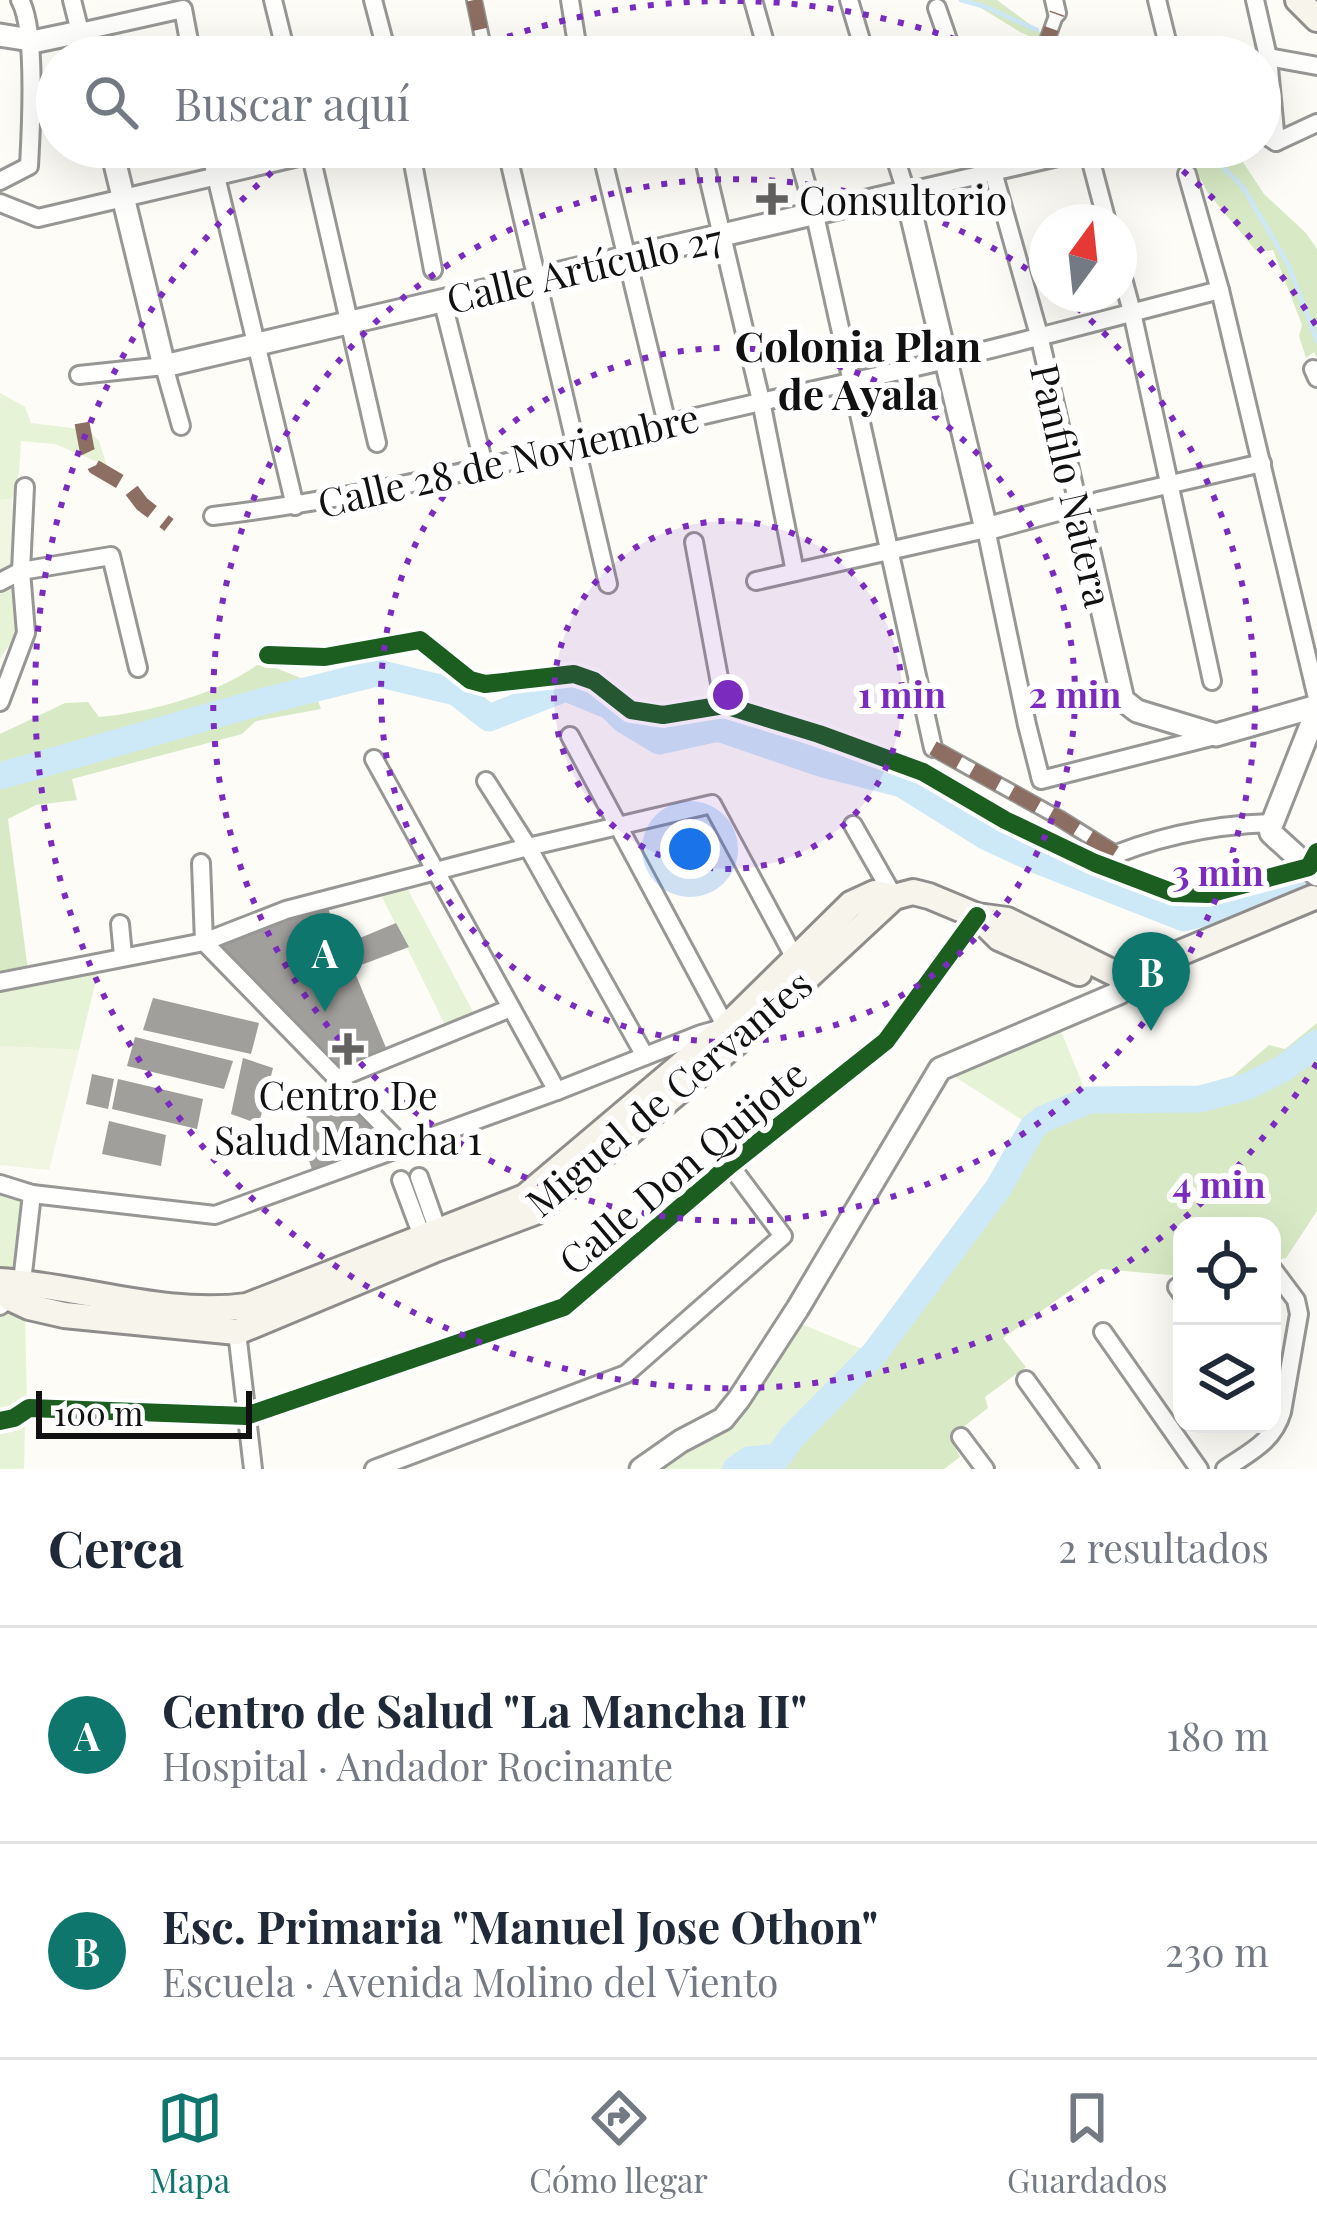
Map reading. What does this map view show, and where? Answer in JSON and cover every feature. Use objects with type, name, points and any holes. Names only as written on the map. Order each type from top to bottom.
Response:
[{"type":"main road","points":[[1298,0],[1317,19]]},
{"type":"main road","points":[[6,1291],[187,1308],[247,1306],[525,1197],[801,969],[862,897],[874,893],[894,897],[913,892],[977,916],[1006,920],[1120,985],[1265,926],[1315,885]]},
{"type":"main road","name":"Miguel de Cervantes","points":[[6,1291],[28,1307],[64,1315],[237,1332],[535,1212],[742,1038],[801,969]]},
{"type":"street","points":[[0,181],[29,166],[33,116],[27,15],[20,0]]},
{"type":"street","points":[[72,0],[81,36]]},
{"type":"street","points":[[273,0],[282,36]]},
{"type":"street","points":[[374,0],[383,36]]},
{"type":"street","points":[[474,0],[482,36]]},
{"type":"street","points":[[570,0],[576,36]]},
{"type":"street","points":[[753,0],[763,36]]},
{"type":"street","points":[[849,0],[860,36]]},
{"type":"street","points":[[1157,0],[1166,36]]},
{"type":"street","points":[[1255,0],[1263,36]]},
{"type":"street","points":[[1049,36],[1056,6]]},
{"type":"street","points":[[937,8],[947,36]]},
{"type":"street","points":[[61,36],[183,9],[188,36]]},
{"type":"street","points":[[0,35],[36,41]]},
{"type":"street","points":[[1281,59],[1317,66]]},
{"type":"street","points":[[1281,133],[1317,123]]},
{"type":"street","points":[[117,168],[182,426]]},
{"type":"street","points":[[214,168],[295,506]]},
{"type":"street","points":[[0,203],[38,218],[243,168]]},
{"type":"street","points":[[314,168],[377,442]]},
{"type":"street","points":[[414,168],[433,270]]},
{"type":"street","points":[[511,168],[608,584]]},
{"type":"street","points":[[605,168],[668,424]]},
{"type":"street","points":[[706,168],[761,401],[795,572]]},
{"type":"street","points":[[802,168],[933,748],[1115,853]]},
{"type":"street","points":[[899,168],[1042,780],[1317,705]]},
{"type":"street","name":"Panfilo Natera","points":[[994,168],[1088,502],[1123,700],[1137,711],[1216,735]]},
{"type":"street","name":"Calle Artículo 27","points":[[79,375],[164,366],[1010,168]]},
{"type":"street","points":[[1092,168],[1103,204]]},
{"type":"street","points":[[1187,174],[1220,290],[1317,705],[1271,833],[1315,885]]},
{"type":"street","points":[[406,308],[411,298],[439,291],[467,286],[483,290]]},
{"type":"street","name":"Calle 28 de Noviembre","points":[[1137,311],[1220,290]]},
{"type":"street","points":[[442,299],[485,469]]},
{"type":"street","points":[[1132,312],[1213,681]]},
{"type":"street","name":"Calle 28 de Noviembre","points":[[213,516],[388,490],[485,469],[1132,312]]},
{"type":"street","points":[[756,581],[1262,463]]},
{"type":"street","points":[[0,702],[26,633],[21,572],[25,488]]},
{"type":"street","points":[[694,542],[724,705]]},
{"type":"street","points":[[0,582],[21,572],[111,556],[138,668]]},
{"type":"street","points":[[268,655],[325,657],[420,640],[470,680],[485,684],[574,674],[594,681],[631,710],[663,715],[724,705],[923,772],[1005,820],[1174,892],[1208,894],[1315,885]]},
{"type":"street","points":[[0,1184],[32,1194],[215,1215],[727,1027],[570,736]]},
{"type":"street","points":[[374,759],[557,1090]]},
{"type":"street","points":[[486,781],[645,1055]]},
{"type":"street","points":[[0,982],[204,942],[286,910],[712,804],[801,969]]},
{"type":"street","points":[[1095,862],[1205,827],[1271,823]]},
{"type":"street","points":[[853,825],[894,897]]},
{"type":"street","points":[[201,863],[204,942],[401,1145]]},
{"type":"street","name":"Calle Don Quijote","points":[[7,1419],[29,1408],[247,1416],[564,1307],[730,1165],[886,1041],[977,916]]},
{"type":"street","points":[[120,924],[123,956]]},
{"type":"street","points":[[636,1468],[724,1419],[763,1366],[940,1069],[1120,985]]},
{"type":"street","points":[[339,1078],[511,1008]]},
{"type":"street","points":[[374,1469],[626,1374],[783,1236],[730,1165]]},
{"type":"street","points":[[410,1178],[430,1233]]},
{"type":"street","points":[[6,1291],[32,1194]]},
{"type":"street","points":[[1281,1280],[1296,1300],[1299,1314],[1281,1396]]},
{"type":"street","points":[[237,1332],[254,1469]]},
{"type":"street","points":[[1103,1332],[1199,1469]]},
{"type":"street","points":[[1027,1381],[1090,1469]]},
{"type":"street","points":[[1226,1469],[1272,1433]]},
{"type":"street","points":[[962,1437],[985,1469]]},
{"type":"green space","points":[[968,0],[997,0],[1046,36],[1020,32]]},
{"type":"green space","points":[[1195,168],[1247,168],[1264,194],[1317,249],[1317,358],[1314,352],[1306,358],[1299,336],[1302,325],[1273,250],[1257,252],[1208,193]]},
{"type":"green space","points":[[0,393],[25,407],[31,423],[88,430],[99,441],[107,466],[55,444],[21,441],[12,499],[0,500]]},
{"type":"green space","points":[[12,499],[16,569],[0,577],[0,500]]},
{"type":"green space","points":[[16,587],[17,633],[0,659],[0,594]]},
{"type":"green space","points":[[257,665],[311,682],[321,709],[256,721],[242,734],[72,779],[77,800],[36,805],[8,819],[28,970],[0,975],[0,734],[65,703],[88,702],[99,717],[160,706],[222,685]]},
{"type":"green space","points":[[407,888],[478,1021],[449,1033],[381,895]]},
{"type":"green space","points":[[99,968],[79,1050],[0,1046],[0,987]]},
{"type":"green space","points":[[1317,1023],[1317,1211],[1286,1258],[1281,1259],[1281,1217],[1173,1217],[1173,1275],[1101,1269],[1003,1338],[1026,1367],[985,1397],[988,1408],[950,1437],[960,1457],[944,1469],[736,1469],[749,1460],[778,1457],[874,1354],[996,1191],[1033,1127],[1043,1119],[1089,1100],[1174,1093],[1233,1076],[1269,1045],[1285,1049]]},
{"type":"green space","points":[[1059,1026],[1089,1100],[1033,1127],[946,1071]]},
{"type":"green space","points":[[0,1046],[79,1050],[49,1170],[0,1165]]},
{"type":"green space","points":[[0,1189],[22,1198],[15,1272],[0,1273]]},
{"type":"green space","points":[[13,1304],[25,1315],[27,1403],[0,1417],[0,1314]]},
{"type":"green space","points":[[799,1323],[874,1354],[778,1457],[749,1460],[736,1469],[650,1469],[733,1420]]},
{"type":"green space","points":[[25,1421],[24,1469],[0,1469],[0,1430]]},
{"type":"building","points":[[327,906],[343,945],[396,923],[409,947],[353,968],[389,1055],[341,1072],[210,944]]},
{"type":"building","points":[[153,998],[259,1023],[251,1054],[143,1030]]},
{"type":"building","points":[[135,1037],[233,1061],[224,1089],[127,1066]]},
{"type":"building","points":[[243,1058],[273,1068],[259,1124],[231,1114]]},
{"type":"building","points":[[92,1074],[114,1079],[108,1109],[86,1104]]},
{"type":"building","points":[[118,1079],[203,1099],[197,1129],[112,1109]]},
{"type":"building","points":[[331,1079],[393,1142],[313,1172],[298,1130]]},
{"type":"building","points":[[109,1121],[166,1135],[161,1166],[102,1154]]},
{"type":"waterway","points":[[961,0],[1037,30]]},
{"type":"waterway","points":[[1224,168],[1243,187],[1288,264],[1317,341]]},
{"type":"waterway","points":[[0,776],[377,673],[456,692],[489,718],[566,688],[610,706],[659,741],[718,728],[823,764],[902,784],[987,837],[1184,918],[1308,879]]},
{"type":"waterway","points":[[736,1469],[749,1460],[778,1457],[874,1354],[999,1187],[1033,1127],[1043,1119],[1089,1100],[1200,1099],[1246,1087],[1284,1068],[1317,1043]]},
{"type":"marked path","points":[[474,0],[482,36]]},
{"type":"marked path","points":[[1049,36],[1057,13]]},
{"type":"marked path","points":[[82,423],[95,467],[129,487],[169,525]]},
{"type":"marked path","points":[[933,748],[1115,853]]},
{"type":"cycle path","points":[[268,655],[325,657],[420,640],[470,680],[485,684],[574,674],[594,681],[631,710],[663,715],[724,705],[923,772],[1005,820],[1095,863],[1174,893],[1208,894],[1309,867],[1317,852]]},
{"type":"cycle path","points":[[0,1421],[29,1408],[246,1416],[564,1307],[730,1165],[886,1041],[977,916]]},
{"type":"place","name":"Consultorio","points":[[772,199]]},
{"type":"place","name":"Centro de Salud \"La Mancha II\"","points":[[325,1012]]},
{"type":"place","name":"Esc. Primaria \"Manuel Jose Othon\"","points":[[1151,1031]]},
{"type":"place","name":"Centro De Salud Mancha 1","points":[[348,1049]]},
{"type":"district","name":"Colonia Plan de Ayala","points":[[858,369]]}]
